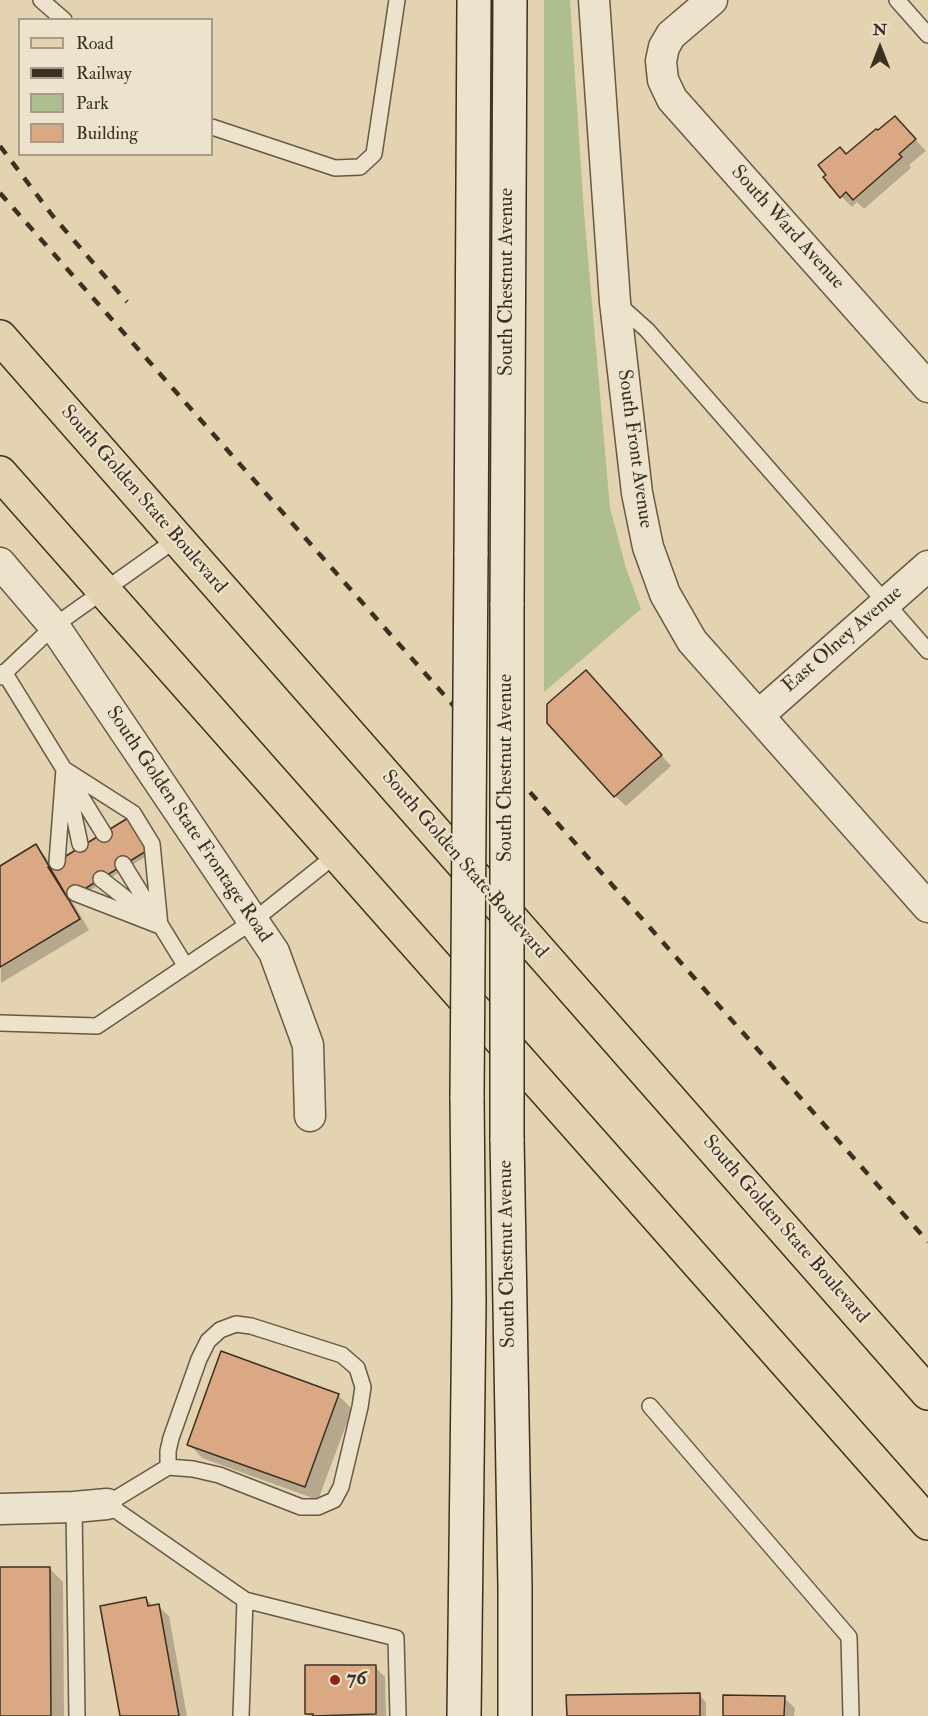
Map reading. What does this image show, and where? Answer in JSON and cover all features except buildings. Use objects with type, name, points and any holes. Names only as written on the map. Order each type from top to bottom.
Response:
[{"type":"main road","name":"South Chestnut Avenue","points":[[464,1716],[469,1303],[467,1096],[474,0]]},
{"type":"main road","name":"South Chestnut Avenue","points":[[510,0],[507,1138],[515,1575],[514,1716]]},
{"type":"main road","name":"South Golden State Boulevard","points":[[0,337],[928,1393]]},
{"type":"main road","points":[[0,473],[928,1523]]},
{"type":"street","name":"South Front Avenue","points":[[594,0],[615,302],[637,493],[648,547],[664,594],[692,642],[928,907]]},
{"type":"street","name":"South Ward Avenue","points":[[712,0],[671,35],[664,47],[661,61],[663,80],[672,99],[928,387]]},
{"type":"street","name":"South Golden State Frontage Road","points":[[0,563],[54,626],[274,952],[308,1045],[310,1116]]},
{"type":"street","name":"East Olney Avenue","points":[[759,715],[928,566]]},
{"type":"street","points":[[0,1509],[74,1508],[107,1504]]},
{"type":"lane","points":[[42,0],[62,18]]},
{"type":"lane","points":[[213,127],[335,168],[360,167],[374,154],[397,0]]},
{"type":"lane","points":[[897,0],[928,35]]},
{"type":"lane","points":[[615,302],[646,330],[928,651]]},
{"type":"lane","points":[[104,834],[2,674],[54,626],[178,538]]},
{"type":"lane","points":[[64,769],[80,844]]},
{"type":"lane","points":[[57,862],[64,769]]},
{"type":"lane","points":[[64,769],[133,813],[138,820],[152,844],[160,926]]},
{"type":"lane","points":[[0,1023],[97,1026],[253,921],[337,854]]},
{"type":"lane","points":[[123,864],[185,965]]},
{"type":"lane","points":[[101,879],[160,926]]},
{"type":"lane","points":[[75,893],[160,926]]},
{"type":"lane","points":[[168,1467],[171,1438],[200,1359],[208,1341],[220,1330],[236,1324],[251,1326],[342,1355],[357,1368],[363,1387],[360,1407],[340,1487],[334,1500],[318,1508],[301,1507],[219,1475],[193,1468],[168,1467],[107,1504],[245,1600],[396,1638],[398,1716]]},
{"type":"lane","points":[[650,1406],[849,1636],[851,1716]]},
{"type":"lane","points":[[74,1508],[76,1716]]},
{"type":"lane","points":[[241,1716],[245,1600]]},
{"type":"green space","points":[[544,0],[570,0],[584,212],[610,508],[626,568],[641,609],[544,692]]},
{"type":"railway","points":[[0,146],[52,215],[127,302]]},
{"type":"railway","points":[[0,193],[928,1242]]},
{"type":"place","name":"76","points":[[335,1680]]}]
